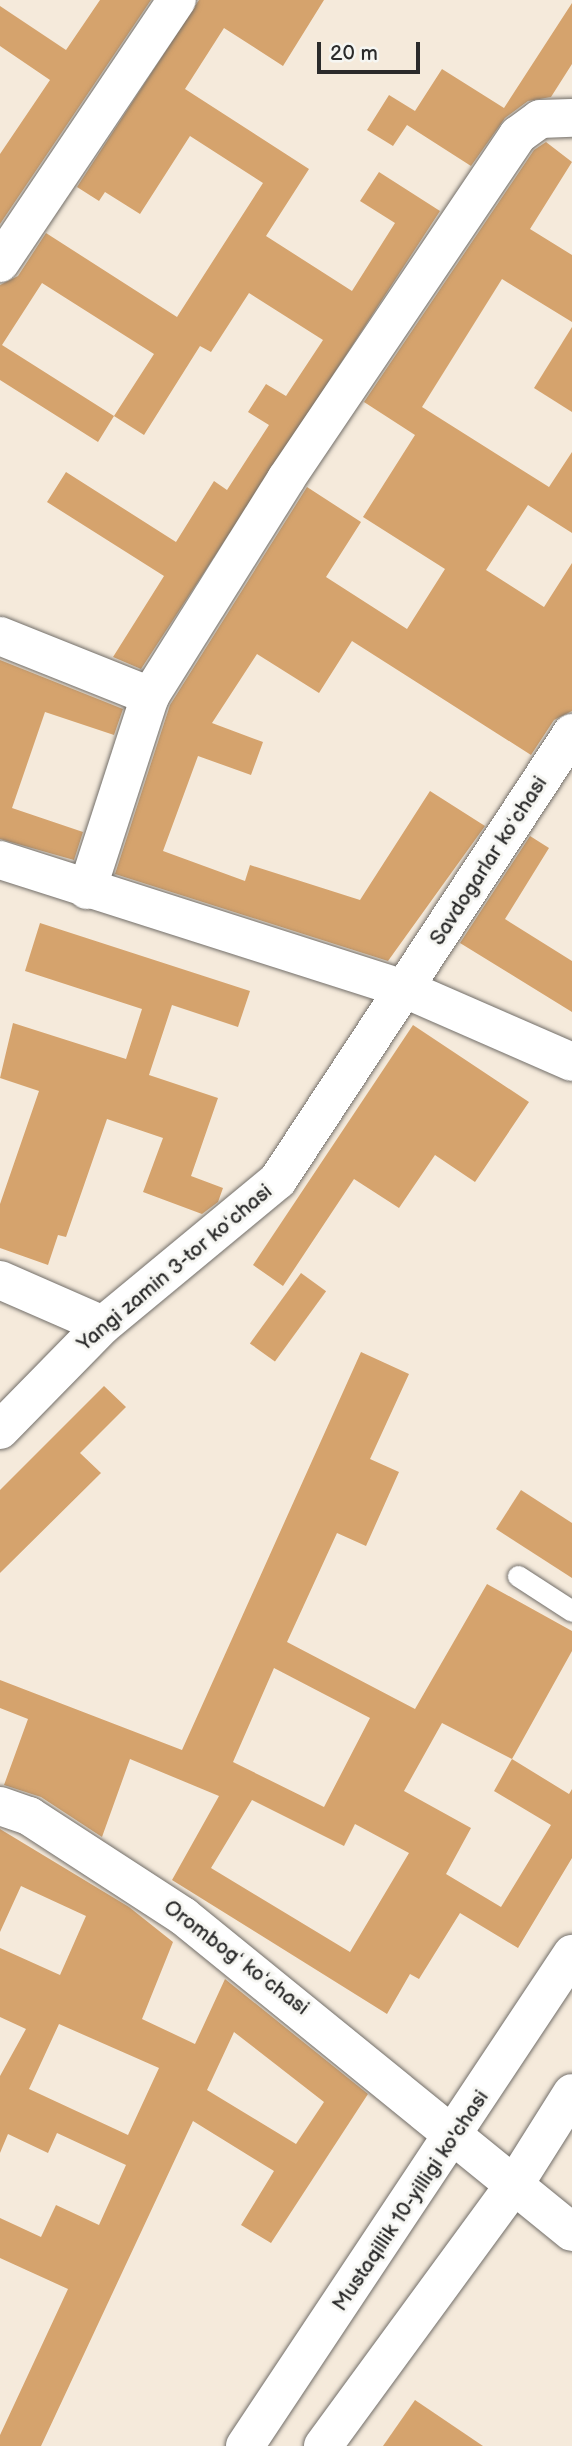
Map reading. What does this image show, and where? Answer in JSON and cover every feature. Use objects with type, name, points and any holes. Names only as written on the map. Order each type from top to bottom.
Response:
[{"type":"street","points":[[0,263],[177,0]]},
{"type":"street","points":[[87,890],[150,696],[286,479],[518,135],[540,119],[572,118]]},
{"type":"street","points":[[0,636],[150,696]]},
{"type":"street","name":"Savdogarlar koʻchasi","points":[[405,989],[572,733]]},
{"type":"street","points":[[0,860],[87,890],[405,989],[572,1062]]},
{"type":"street","name":"Yangi zamin 3-tor koʻchasi","points":[[0,1430],[103,1325],[278,1180],[405,989]]},
{"type":"street","points":[[0,1280],[103,1325]]},
{"type":"street","name":"Orombogʻ koʻchasi","points":[[0,1806],[29,1816],[183,1916],[516,2182],[572,2232]]},
{"type":"street","name":"Mustaqillik 10-yilligi ko'chasi","points":[[245,2446],[457,2135],[572,1954]]},
{"type":"street","points":[[323,2446],[516,2182],[572,2093]]},
{"type":"lane","points":[[518,1576],[572,1611]]},
{"type":"building","points":[[100,0],[151,0],[0,224],[0,154],[50,80],[0,46],[0,6],[66,50]]},
{"type":"building","points":[[199,0],[324,0],[283,66],[224,28],[185,89],[309,169],[266,236],[352,291],[395,223],[360,201],[379,172],[440,211],[141,669],[113,657],[164,576],[47,502],[66,472],[176,542],[214,481],[227,490],[269,425],[248,412],[266,384],[286,396],[323,340],[249,293],[211,352],[200,346],[144,435],[114,416],[98,442],[0,380],[0,285],[18,276],[46,233],[177,317],[263,183],[190,136],[140,214],[105,192],[99,201],[77,187]],"holes":[[[42,283],[154,354],[114,416],[2,345]]]},
{"type":"building","points":[[572,3],[572,64],[551,97],[528,101],[505,118],[471,166],[407,125],[393,146],[367,130],[389,95],[415,111],[442,69],[504,108]]},
{"type":"building","points":[[546,142],[572,162],[530,229],[572,255],[572,322],[502,279],[422,407],[549,487],[572,452],[572,533],[528,505],[486,570],[544,607],[572,563],[572,711],[554,720],[531,755],[352,641],[319,693],[257,654],[212,723],[263,742],[251,775],[198,756],[163,851],[245,881],[250,865],[360,900],[430,791],[485,826],[388,961],[115,874],[170,705],[307,487],[361,522],[326,577],[407,629],[445,569],[363,517],[415,435],[364,402],[534,150]]},
{"type":"building","points":[[572,327],[572,412],[534,388]]},
{"type":"building","points":[[0,660],[123,709],[114,735],[45,712],[12,808],[83,832],[74,860],[0,839]]},
{"type":"building","points":[[530,836],[549,848],[505,919],[572,961],[572,1012],[460,943]]},
{"type":"building","points":[[40,923],[250,991],[238,1027],[172,1005],[149,1075],[218,1098],[191,1176],[223,1188],[218,1202],[202,1214],[143,1192],[163,1138],[107,1119],[66,1237],[58,1235],[48,1265],[0,1248],[0,1204],[39,1091],[0,1078],[13,1023],[126,1059],[142,1009],[25,971]]},
{"type":"building","points":[[413,1025],[529,1102],[475,1182],[435,1155],[399,1208],[354,1179],[283,1286],[253,1265]]},
{"type":"building","points":[[301,1273],[326,1291],[275,1362],[250,1343]]},
{"type":"building","points":[[361,1352],[409,1374],[370,1459],[399,1472],[366,1546],[337,1533],[287,1642],[415,1709],[487,1584],[572,1631],[572,1651],[512,1759],[569,1794],[572,1789],[572,1858],[518,1948],[460,1913],[419,1979],[410,1974],[387,2014],[172,1880],[219,1796],[130,1759],[102,1837],[41,1797],[4,1785],[28,1719],[0,1708],[0,1680],[182,1750]],"holes":[[[274,1668],[370,1718],[324,1807],[233,1762]],[[442,1723],[512,1759],[494,1791],[551,1825],[501,1907],[446,1874],[471,1828],[404,1791]],[[252,1800],[344,1846],[355,1824],[409,1853],[350,1952],[211,1868]]]},
{"type":"building","points":[[104,1386],[126,1407],[80,1453],[101,1473],[0,1573],[0,1490]]},
{"type":"building","points":[[521,1490],[572,1523],[572,1578],[496,1529]]},
{"type":"building","points":[[0,1829],[129,1907],[173,1942],[142,2019],[195,2044],[225,1979],[368,2094],[271,2243],[241,2225],[274,2171],[193,2121],[41,2446],[0,2446],[0,2435],[68,2289],[0,2258],[0,2218],[41,2237],[56,2205],[99,2225],[126,2165],[57,2133],[48,2153],[8,2134],[0,2153],[0,2076],[26,2029],[0,2017],[0,1948],[60,1975],[86,1916],[21,1886],[0,1932]],"holes":[[[59,2024],[159,2068],[128,2135],[29,2089]],[[234,2032],[324,2102],[296,2144],[207,2090]]]},
{"type":"building","points":[[415,2400],[483,2446],[383,2446]]}]
